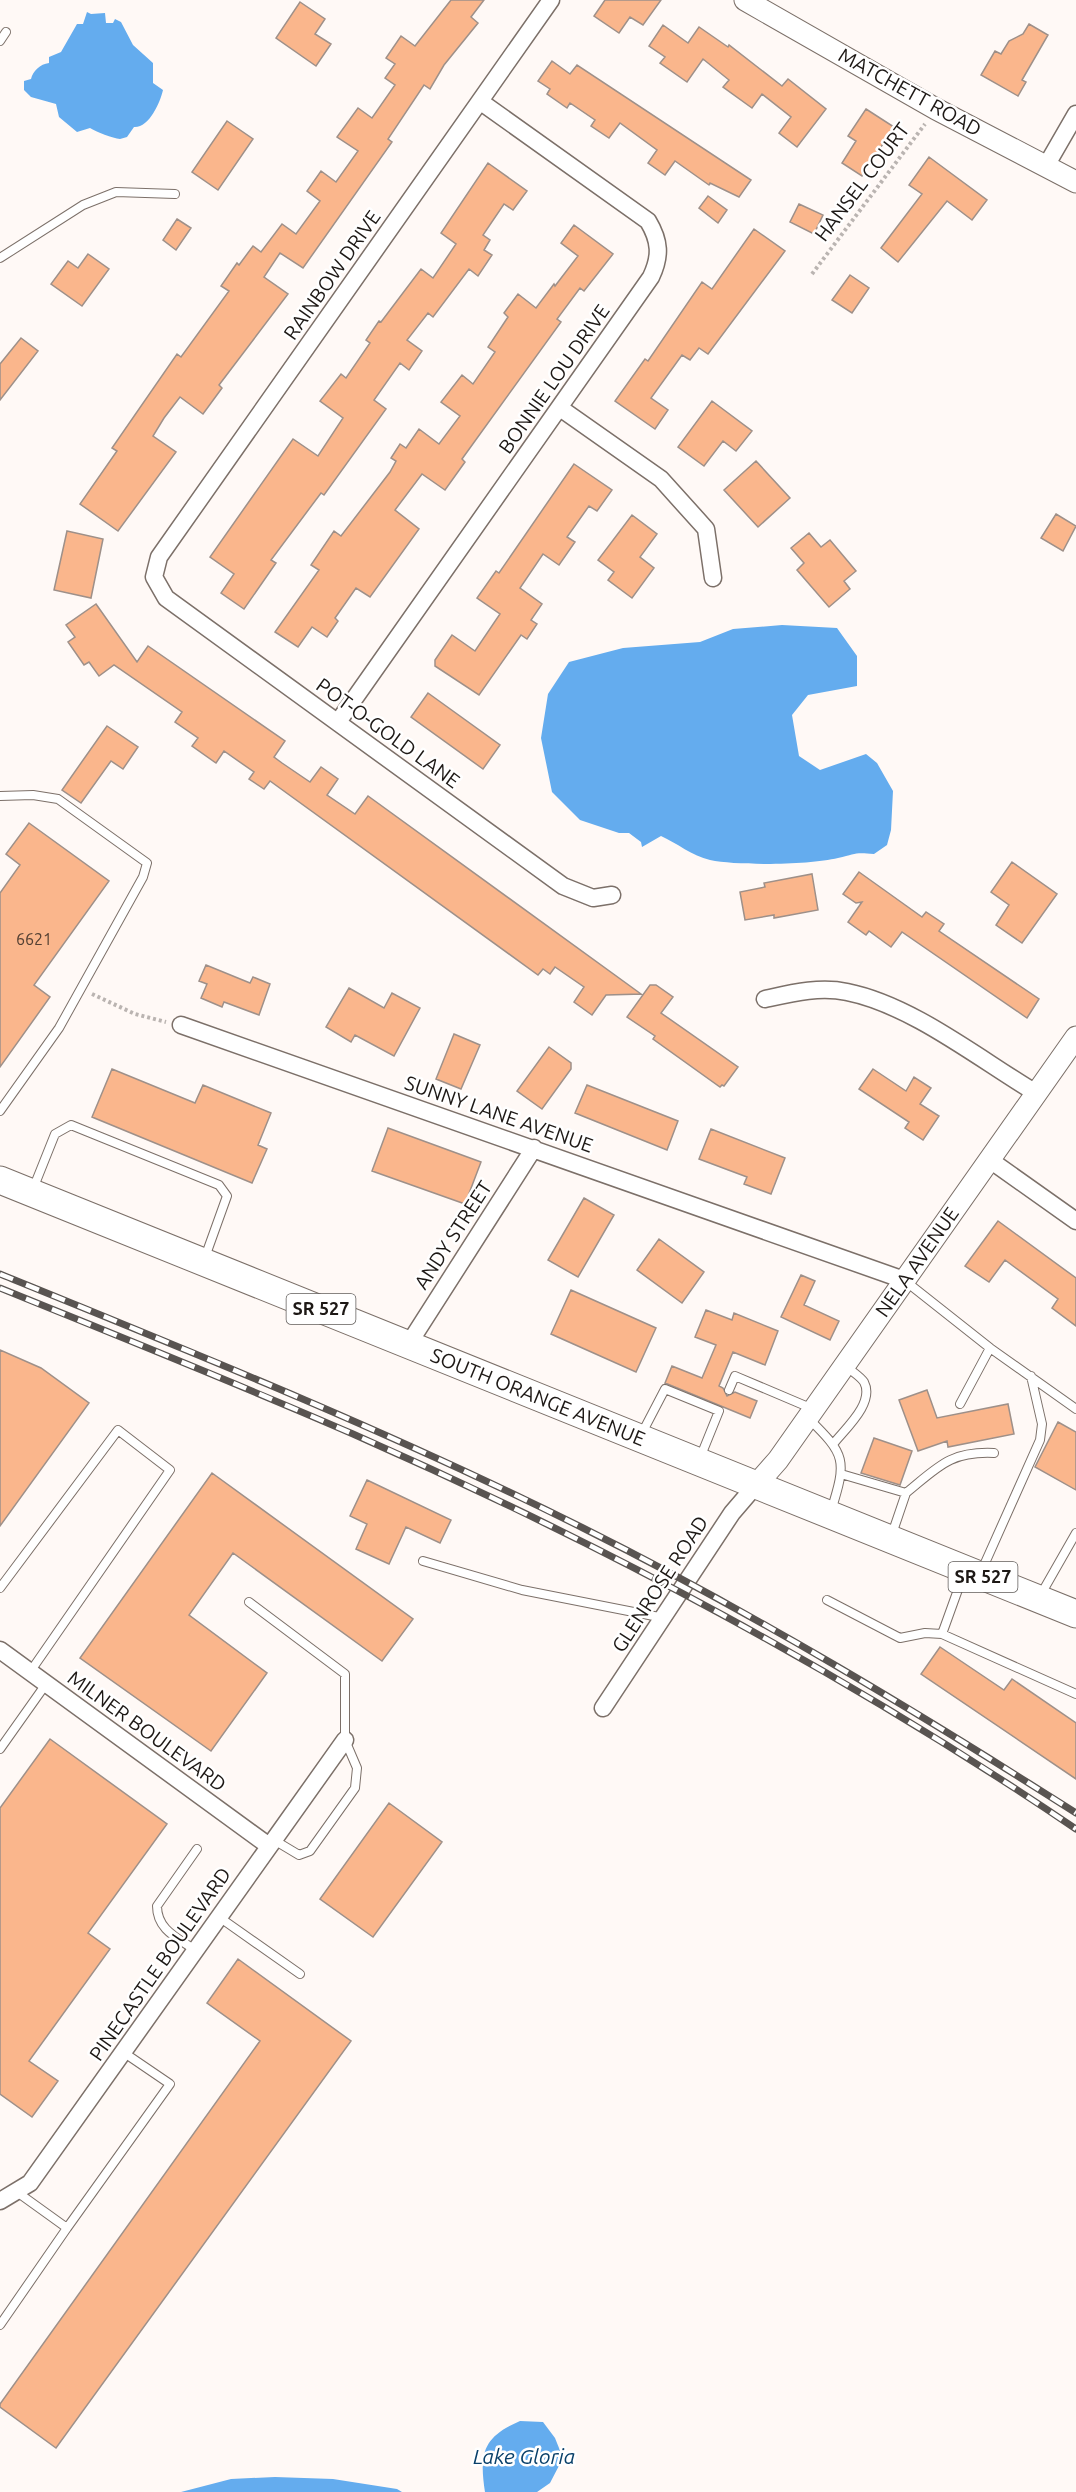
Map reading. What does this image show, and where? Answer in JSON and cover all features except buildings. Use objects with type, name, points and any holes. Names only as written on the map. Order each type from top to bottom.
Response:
[{"type":"main road","name":"SOUTH ORANGE AVENUE","points":[[0,1180],[1076,1614]]},
{"type":"street","name":"RAINBOW DRIVE","points":[[154,578],[159,556],[551,0]]},
{"type":"street","name":"MATCHETT ROAD","points":[[745,0],[936,109],[1076,182]]},
{"type":"street","name":"BONNIE LOU DRIVE","points":[[338,722],[560,408],[651,277],[657,264],[659,249],[656,236],[648,221],[481,102]]},
{"type":"street","points":[[1046,166],[1076,114]]},
{"type":"street","points":[[560,408],[661,479],[699,521],[706,529],[713,578]]},
{"type":"street","name":"POT-O-GOLD LANE","points":[[154,578],[166,598],[563,886],[593,898],[612,895]]},
{"type":"street","points":[[765,999],[803,990],[845,991],[879,1001],[930,1028],[1036,1093]]},
{"type":"street","name":"SUNNY LANE AVENUE","points":[[181,1025],[904,1280]]},
{"type":"street","name":"NELA AVENUE","points":[[756,1485],[778,1460],[1076,1037]]},
{"type":"street","name":"ANDY STREET","points":[[408,1345],[534,1148]]},
{"type":"street","points":[[990,1160],[1076,1221]]},
{"type":"street","name":"GLENROSE ROAD","points":[[603,1708],[732,1513],[756,1485]]},
{"type":"street","name":"MILNER BOULEVARD","points":[[0,1650],[272,1843]]},
{"type":"street","name":"PINECASTLE BOULEVARD","points":[[0,2201],[30,2183],[345,1740]]},
{"type":"lane","points":[[0,41],[6,32]]},
{"type":"lane","points":[[0,258],[83,205],[116,192],[175,194]]},
{"type":"lane","points":[[0,796],[58,799],[147,862],[143,877],[59,1028],[0,1111]]},
{"type":"lane","points":[[32,1192],[55,1134],[71,1125],[219,1185],[227,1196],[203,1262]]},
{"type":"lane","points":[[904,1280],[990,1348],[1076,1408]]},
{"type":"lane","points":[[960,1404],[990,1348]]},
{"type":"lane","points":[[834,1443],[862,1407],[866,1396],[864,1382],[845,1365]]},
{"type":"lane","points":[[729,1390],[735,1376],[810,1414],[834,1443],[842,1465],[830,1515]]},
{"type":"lane","points":[[942,1634],[972,1572],[1009,1510],[1040,1440],[1042,1424],[1031,1376]]},
{"type":"lane","points":[[640,1438],[665,1389],[720,1409],[698,1462]]},
{"type":"lane","points":[[0,1588],[118,1430],[170,1470],[30,1672]]},
{"type":"lane","points":[[891,1539],[906,1493],[946,1461],[970,1452],[994,1453]]},
{"type":"lane","points":[[841,1473],[906,1493]]},
{"type":"lane","points":[[1039,1599],[1076,1533]]},
{"type":"lane","points":[[423,1561],[522,1590],[664,1618]]},
{"type":"lane","points":[[827,1600],[900,1638],[924,1633],[942,1634],[1076,1694]]},
{"type":"lane","points":[[249,1602],[345,1674],[345,1740],[357,1768],[356,1788],[310,1851],[299,1855],[272,1843]]},
{"type":"lane","points":[[0,1749],[46,1684]]},
{"type":"lane","points":[[195,1950],[163,1928],[157,1916],[157,1906],[197,1849]]},
{"type":"lane","points":[[219,1917],[300,1974]]},
{"type":"lane","points":[[0,2325],[170,2084],[123,2052]]},
{"type":"lane","points":[[17,2192],[67,2228]]},
{"type":"path","name":"HANSEL COURT","points":[[812,274],[936,109]]},
{"type":"path","points":[[80,990],[135,1014],[181,1025]]},
{"type":"water","points":[[87,12],[105,13],[106,23],[113,23],[115,19],[121,22],[133,45],[153,63],[153,83],[163,90],[149,119],[134,127],[127,137],[120,139],[90,128],[77,132],[59,117],[56,104],[31,97],[24,90],[24,81],[31,79],[40,66],[49,63],[49,57],[61,52],[77,24],[83,24]]},
{"type":"water","points":[[782,625],[837,628],[857,656],[857,686],[808,695],[792,715],[799,756],[820,770],[866,754],[877,763],[893,791],[891,830],[887,845],[874,854],[862,853],[810,862],[756,864],[710,860],[697,856],[661,836],[642,847],[641,842],[629,833],[619,833],[580,820],[552,792],[541,738],[548,694],[569,662],[623,648],[700,642],[733,629]]},
{"type":"water","name":"Lake Gloria","points":[[520,2421],[543,2422],[555,2438],[563,2458],[550,2483],[537,2492],[485,2492],[483,2467],[486,2448],[498,2433]]},
{"type":"water","points":[[275,2477],[333,2479],[397,2489],[402,2492],[181,2492],[231,2479]]},
{"type":"railway","points":[[0,1274],[221,1364],[367,1427],[583,1528],[709,1594],[833,1664],[1076,1813]]},
{"type":"railway","points":[[0,1288],[353,1434],[539,1520],[724,1615],[814,1666],[903,1718],[1076,1829]]}]
